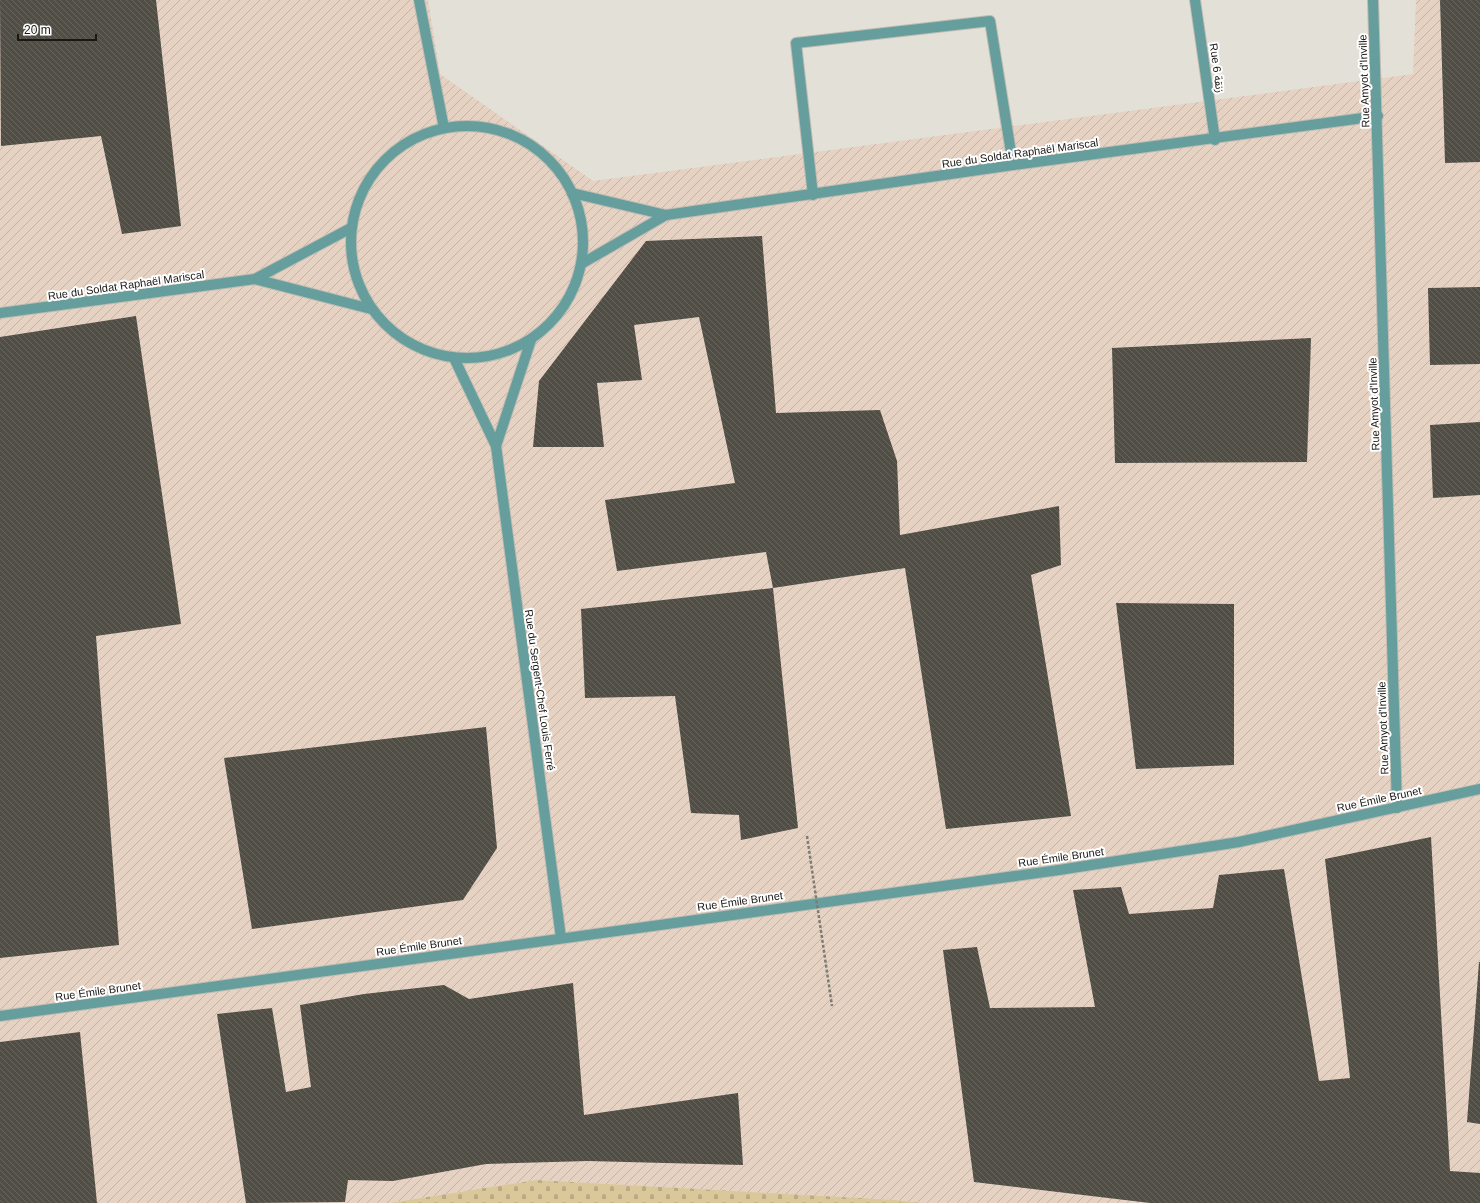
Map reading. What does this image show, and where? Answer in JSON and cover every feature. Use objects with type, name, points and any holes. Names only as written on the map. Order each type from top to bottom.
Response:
[{"type":"street","points":[[419,0],[444,128]]},
{"type":"street","name":"Rue 6 زنقة","points":[[1195,0],[1215,140]]},
{"type":"street","name":"Rue Amyot d'Inville","points":[[1374,0],[1397,808]]},
{"type":"street","points":[[813,195],[796,43],[990,21],[1013,166]]},
{"type":"street","name":"Rue du Soldat Raphaël Mariscal","points":[[572,193],[666,215],[1013,166],[1215,140],[1378,116]]},
{"type":"street","points":[[476,126],[495,129],[519,138],[541,153],[554,166],[572,193],[582,228],[581,264],[572,294],[555,319],[531,340],[500,353],[481,358],[454,358],[422,350],[394,333],[371,309],[353,270],[351,228],[366,182],[399,147],[444,128],[476,126]]},
{"type":"street","name":"Rue du Soldat Raphaël Mariscal","points":[[581,264],[666,215]]},
{"type":"street","name":"Rue du Soldat Raphaël Mariscal","points":[[0,313],[256,279],[351,228]]},
{"type":"street","name":"Rue du Soldat Raphaël Mariscal","points":[[256,279],[371,309]]},
{"type":"street","name":"Rue du Sergent-Chef Louis Ferré","points":[[496,446],[531,340]]},
{"type":"street","name":"Rue du Sergent-Chef Louis Ferré","points":[[454,358],[496,446],[561,938]]},
{"type":"street","name":"Rue Émile Brunet","points":[[0,1016],[1059,870],[1239,842],[1480,789]]},
{"type":"path","points":[[807,836],[832,1006]]},
{"type":"shaded area","points":[[0,0],[428,0],[440,74],[593,181],[1413,74],[1416,0],[1480,0],[1480,1203],[922,1203],[536,1180],[389,1203],[0,1203]]},
{"type":"green space","points":[[536,1180],[894,1200],[922,1203],[389,1203]]},
{"type":"building","points":[[0,0],[156,0],[181,226],[122,234],[101,136],[1,146]]},
{"type":"building","points":[[1440,0],[1480,0],[1480,162],[1445,163]]},
{"type":"building","points":[[762,236],[776,413],[880,410],[897,461],[900,535],[1059,506],[1061,565],[1031,575],[1071,816],[946,829],[905,568],[773,588],[766,552],[617,571],[605,500],[735,483],[699,317],[634,325],[642,380],[597,383],[604,447],[533,447],[539,381],[646,241]]},
{"type":"building","points":[[1480,287],[1480,364],[1430,365],[1428,288]]},
{"type":"building","points":[[136,316],[181,624],[96,636],[119,945],[0,958],[0,337]]},
{"type":"building","points":[[1311,338],[1307,462],[1115,463],[1112,348]]},
{"type":"building","points":[[1480,422],[1480,495],[1433,498],[1430,425]]},
{"type":"building","points":[[773,588],[798,828],[741,840],[739,815],[691,813],[675,696],[585,698],[581,609]]},
{"type":"building","points":[[1116,603],[1234,604],[1234,765],[1136,769]]},
{"type":"building","points":[[486,727],[497,848],[463,900],[252,929],[224,758]]},
{"type":"building","points":[[1431,837],[1450,1171],[1480,1173],[1480,1203],[1150,1203],[974,1182],[943,950],[977,947],[990,1008],[1095,1007],[1073,890],[1121,887],[1129,914],[1213,908],[1219,875],[1284,869],[1319,1081],[1350,1078],[1325,859]]},
{"type":"building","points":[[1480,962],[1480,1124],[1467,1122]]},
{"type":"building","points":[[573,983],[584,1115],[738,1093],[743,1165],[588,1161],[486,1164],[393,1181],[348,1180],[345,1202],[246,1203],[217,1014],[272,1008],[286,1092],[311,1087],[300,1005],[364,994],[444,985],[469,999]]},
{"type":"building","points":[[80,1032],[97,1203],[0,1203],[0,1042]]}]
